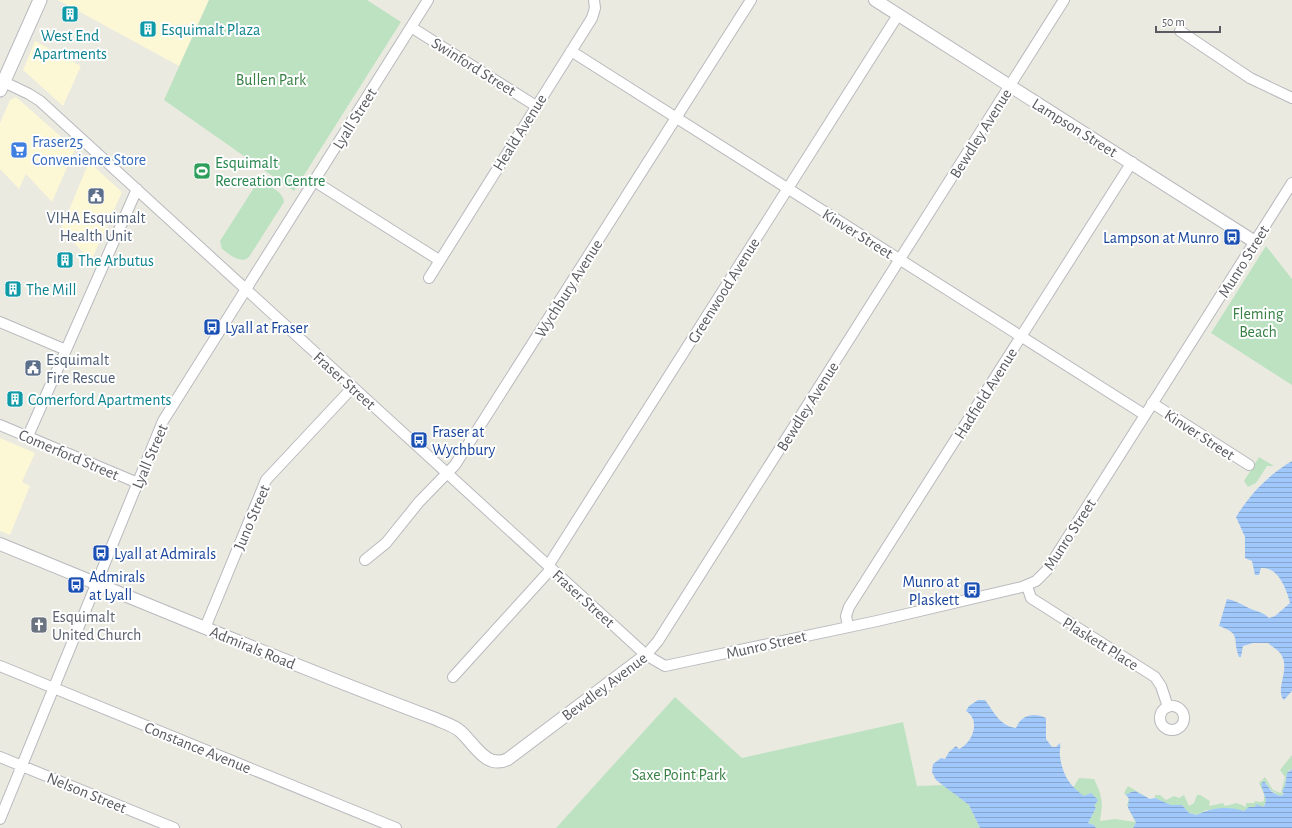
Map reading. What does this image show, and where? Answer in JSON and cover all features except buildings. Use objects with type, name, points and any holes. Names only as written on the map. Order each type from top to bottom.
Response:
[{"type":"main road","points":[[2,86],[40,0]]},
{"type":"street","name":"Lyall Street","points":[[0,819],[163,421],[173,402],[428,0]]},
{"type":"street","name":"Wychbury Avenue","points":[[365,560],[386,543],[419,502],[456,465],[751,0]]},
{"type":"street","name":"Lampson Street","points":[[875,0],[1132,162],[1255,242]]},
{"type":"street","name":"Bewdley Avenue","points":[[496,763],[508,759],[646,655],[658,641],[1064,0]]},
{"type":"street","name":"Heald Avenue","points":[[429,278],[592,18],[594,2]]},
{"type":"street","name":"Greenwood Avenue","points":[[453,677],[550,567],[898,15]]},
{"type":"street","name":"Swinford Street","points":[[411,27],[536,106]]},
{"type":"street","points":[[1180,31],[1250,78],[1292,98]]},
{"type":"street","name":"Kinver Street","points":[[571,51],[1145,416]]},
{"type":"street","name":"Fraser Street","points":[[2,86],[36,98],[646,655],[665,666]]},
{"type":"street","name":"Hadfield Avenue","points":[[848,626],[846,616],[849,607],[1132,162]]},
{"type":"street","points":[[314,181],[439,260]]},
{"type":"street","name":"Munro Street","points":[[665,666],[876,621],[1027,586],[1040,578],[1047,570],[1292,185]]},
{"type":"street","points":[[28,436],[137,189]]},
{"type":"street","points":[[0,322],[66,350]]},
{"type":"street","name":"Juno Street","points":[[206,628],[266,480],[353,387]]},
{"type":"street","name":"Kinver Street","points":[[1152,403],[1249,465]]},
{"type":"street","name":"Comerford Street","points":[[0,424],[138,483]]},
{"type":"street","name":"Admirals Road","points":[[0,544],[358,690],[447,724],[461,732],[486,758],[496,763]]},
{"type":"street","name":"Plaskett Place","points":[[1027,586],[1031,598],[1155,677],[1161,686],[1168,707]]},
{"type":"street","name":"Constance Avenue","points":[[0,666],[396,828]]},
{"type":"street","name":"Nelson Street","points":[[0,757],[174,828]]},
{"type":"shaded area","points":[[58,0],[209,0],[179,66]]},
{"type":"shaded area","points":[[35,41],[81,66],[63,106],[23,70]]},
{"type":"shaded area","points":[[16,97],[75,149],[52,202],[26,174],[19,189],[0,169],[0,123],[10,100]]},
{"type":"shaded area","points":[[89,162],[122,192],[91,261],[61,229]]},
{"type":"shaded area","points":[[0,438],[35,453],[22,482],[30,486],[10,535],[0,531]]},
{"type":"green space","name":"Bullen Park","points":[[209,0],[367,0],[401,22],[294,191],[164,100]]},
{"type":"green space","points":[[259,183],[263,183],[275,189],[281,195],[284,202],[249,257],[242,260],[232,256],[222,249],[220,241],[255,186]]},
{"type":"green space","name":"Fleming Beach","points":[[1266,246],[1292,279],[1292,385],[1211,333]]},
{"type":"green space","points":[[1259,457],[1274,466],[1267,466],[1256,483],[1248,487],[1244,481]]},
{"type":"green space","name":"Saxe Point Park","points":[[675,697],[742,758],[903,722],[917,786],[943,785],[969,805],[980,828],[556,828]]},
{"type":"green space","points":[[1292,755],[1292,769],[1289,770],[1286,777],[1284,793],[1280,796],[1272,791],[1264,781],[1262,784],[1266,800],[1264,807],[1251,807],[1244,811],[1228,809],[1206,810],[1198,815],[1189,813],[1182,805],[1171,805],[1155,798],[1155,795],[1160,795],[1166,800],[1174,796],[1179,798],[1184,795],[1189,806],[1194,803],[1197,795],[1200,795],[1210,801],[1209,806],[1223,803],[1225,806],[1237,803],[1246,807],[1246,803],[1264,801],[1264,794],[1259,783],[1265,777],[1273,790],[1281,793],[1285,777],[1280,770]]},
{"type":"green space","points":[[1079,778],[1094,779],[1102,800],[1100,821],[1115,819],[1135,822],[1127,805],[1129,799],[1124,793],[1128,786],[1150,799],[1135,791],[1132,796],[1130,806],[1136,822],[1133,828],[1096,828],[1094,825],[1088,823],[1096,808],[1073,788]]},
{"type":"water","points":[[1292,461],[1292,691],[1284,700],[1281,696],[1281,691],[1284,665],[1280,653],[1268,643],[1253,643],[1243,646],[1241,657],[1239,657],[1234,635],[1219,626],[1227,599],[1263,613],[1269,618],[1275,616],[1290,603],[1287,592],[1281,580],[1272,571],[1267,568],[1261,568],[1259,575],[1255,575],[1252,561],[1245,558],[1245,537],[1236,517],[1247,501],[1267,479],[1283,466]]},
{"type":"water","points":[[978,700],[985,700],[998,718],[1010,727],[1016,728],[1021,720],[1028,716],[1037,715],[1046,718],[1046,739],[1052,747],[1056,747],[1060,743],[1062,768],[1067,779],[1074,788],[1084,796],[1091,793],[1098,800],[1094,806],[1096,808],[1088,823],[1094,825],[1096,828],[980,828],[969,805],[936,780],[932,772],[933,764],[941,758],[945,759],[949,752],[956,746],[959,749],[968,742],[974,725],[971,715],[966,711],[969,706]]},
{"type":"water","points":[[1292,769],[1292,828],[1133,828],[1136,822],[1128,808],[1129,799],[1126,794],[1135,791],[1150,799],[1155,798],[1171,805],[1182,805],[1189,813],[1197,815],[1208,810],[1220,808],[1233,808],[1244,811],[1249,807],[1255,807],[1256,804],[1264,807],[1266,800],[1261,784],[1264,781],[1272,792],[1280,796],[1284,794],[1282,791],[1285,786],[1287,773]]},
{"type":"place","name":"West End Apartments","points":[[70,14]]},
{"type":"place","name":"Esquimalt Plaza","points":[[148,29]]},
{"type":"place","name":"Fraser25 Convenience Store","points":[[19,150]]},
{"type":"place","name":"Esquimalt Recreation Centre","points":[[202,171]]},
{"type":"place","name":"VIHA Esquimalt Health Unit","points":[[96,196]]},
{"type":"place","name":"Lampson at Munro","points":[[1232,237]]},
{"type":"place","name":"The Arbutus","points":[[65,260]]},
{"type":"place","name":"The Mill","points":[[13,289]]},
{"type":"place","name":"Lyall at Fraser","points":[[212,327]]},
{"type":"place","name":"Esquimalt Fire Rescue","points":[[33,368]]},
{"type":"place","name":"Comerford Apartments","points":[[15,399]]},
{"type":"place","name":"Fraser at Wychbury","points":[[419,440]]},
{"type":"place","name":"Lyall at Admirals","points":[[101,553]]},
{"type":"place","name":"Admirals at Lyall","points":[[76,585]]},
{"type":"place","name":"Munro at Plaskett","points":[[972,590]]},
{"type":"place","name":"Esquimalt United Church","points":[[39,625]]}]
